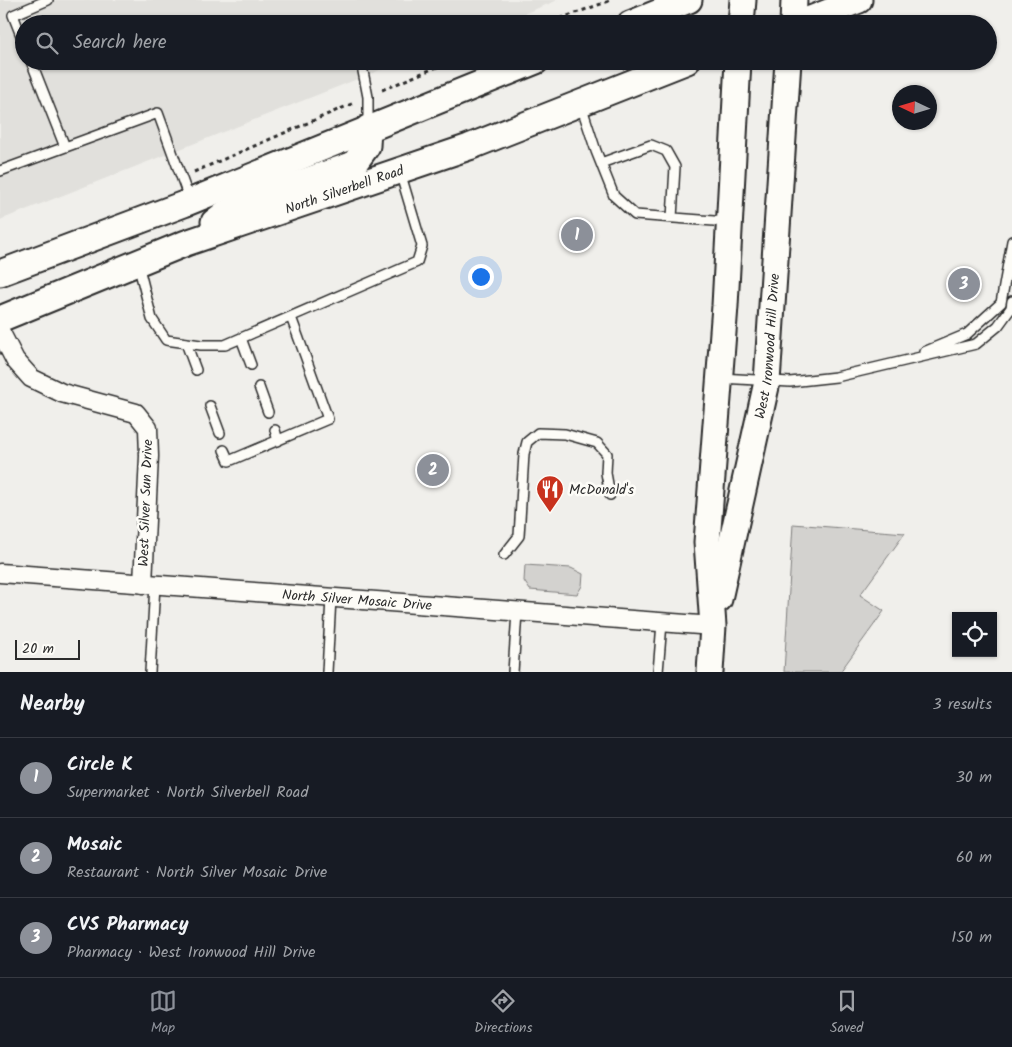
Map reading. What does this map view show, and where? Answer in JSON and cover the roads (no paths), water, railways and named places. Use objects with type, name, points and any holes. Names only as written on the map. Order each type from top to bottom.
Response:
[{"type":"main road","points":[[652,15],[689,0]]},
{"type":"main road","points":[[742,15],[743,0]]},
{"type":"main road","points":[[793,15],[794,0]]},
{"type":"main road","points":[[821,15],[859,0]]},
{"type":"main road","points":[[0,273],[190,201],[513,70]]},
{"type":"main road","name":"North Silverbell Road","points":[[0,319],[186,243],[400,172],[580,105],[665,70]]},
{"type":"main road","name":"West Ironwood Hill Drive","points":[[710,672],[713,626],[707,542],[720,378],[738,70]]},
{"type":"main road","name":"West Ironwood Hill Drive","points":[[713,626],[767,380],[787,70]]},
{"type":"main road","points":[[186,243],[224,214],[264,196],[354,164],[367,146],[368,128]]},
{"type":"street","name":"West Silver Sun Drive","points":[[0,331],[15,360],[31,378],[62,392],[136,413],[148,428],[149,585]]},
{"type":"street","name":"North Silver Mosaic Drive","points":[[0,573],[713,626]]},
{"type":"lane","points":[[15,21],[12,14],[48,0]]},
{"type":"lane","points":[[35,70],[65,147]]},
{"type":"lane","points":[[363,70],[368,96],[368,128]]},
{"type":"lane","points":[[580,105],[600,163],[614,196],[635,215],[730,222]]},
{"type":"lane","points":[[0,171],[158,113],[190,201]]},
{"type":"lane","points":[[600,163],[651,145],[666,151],[675,167],[672,218]]},
{"type":"lane","points":[[138,264],[152,319],[166,340],[225,345],[416,262],[422,246],[400,172]]},
{"type":"lane","points":[[904,361],[967,334],[1001,304],[1012,241]]},
{"type":"lane","points":[[720,378],[790,382],[836,377],[976,344],[998,326],[1011,308],[1012,301]]},
{"type":"lane","points":[[224,450],[230,461],[328,419],[291,317]]},
{"type":"lane","points":[[241,338],[251,365]]},
{"type":"lane","points":[[186,343],[196,370]]},
{"type":"lane","points":[[259,387],[268,412]]},
{"type":"lane","points":[[210,406],[220,432]]},
{"type":"lane","points":[[275,430],[278,441]]},
{"type":"lane","points":[[504,555],[519,536],[524,454],[527,442],[538,433],[565,434],[598,443],[607,454],[606,473],[610,495]]},
{"type":"lane","points":[[149,585],[150,672]]},
{"type":"lane","points":[[327,672],[331,598]]},
{"type":"lane","points":[[513,672],[517,612]]},
{"type":"lane","points":[[658,672],[662,622]]},
{"type":"place","name":"Circle K","points":[[577,235]]},
{"type":"place","name":"CVS Pharmacy","points":[[964,284]]},
{"type":"place","name":"Mosaic","points":[[433,470]]},
{"type":"place","name":"McDonald's","points":[[550,513]]}]
